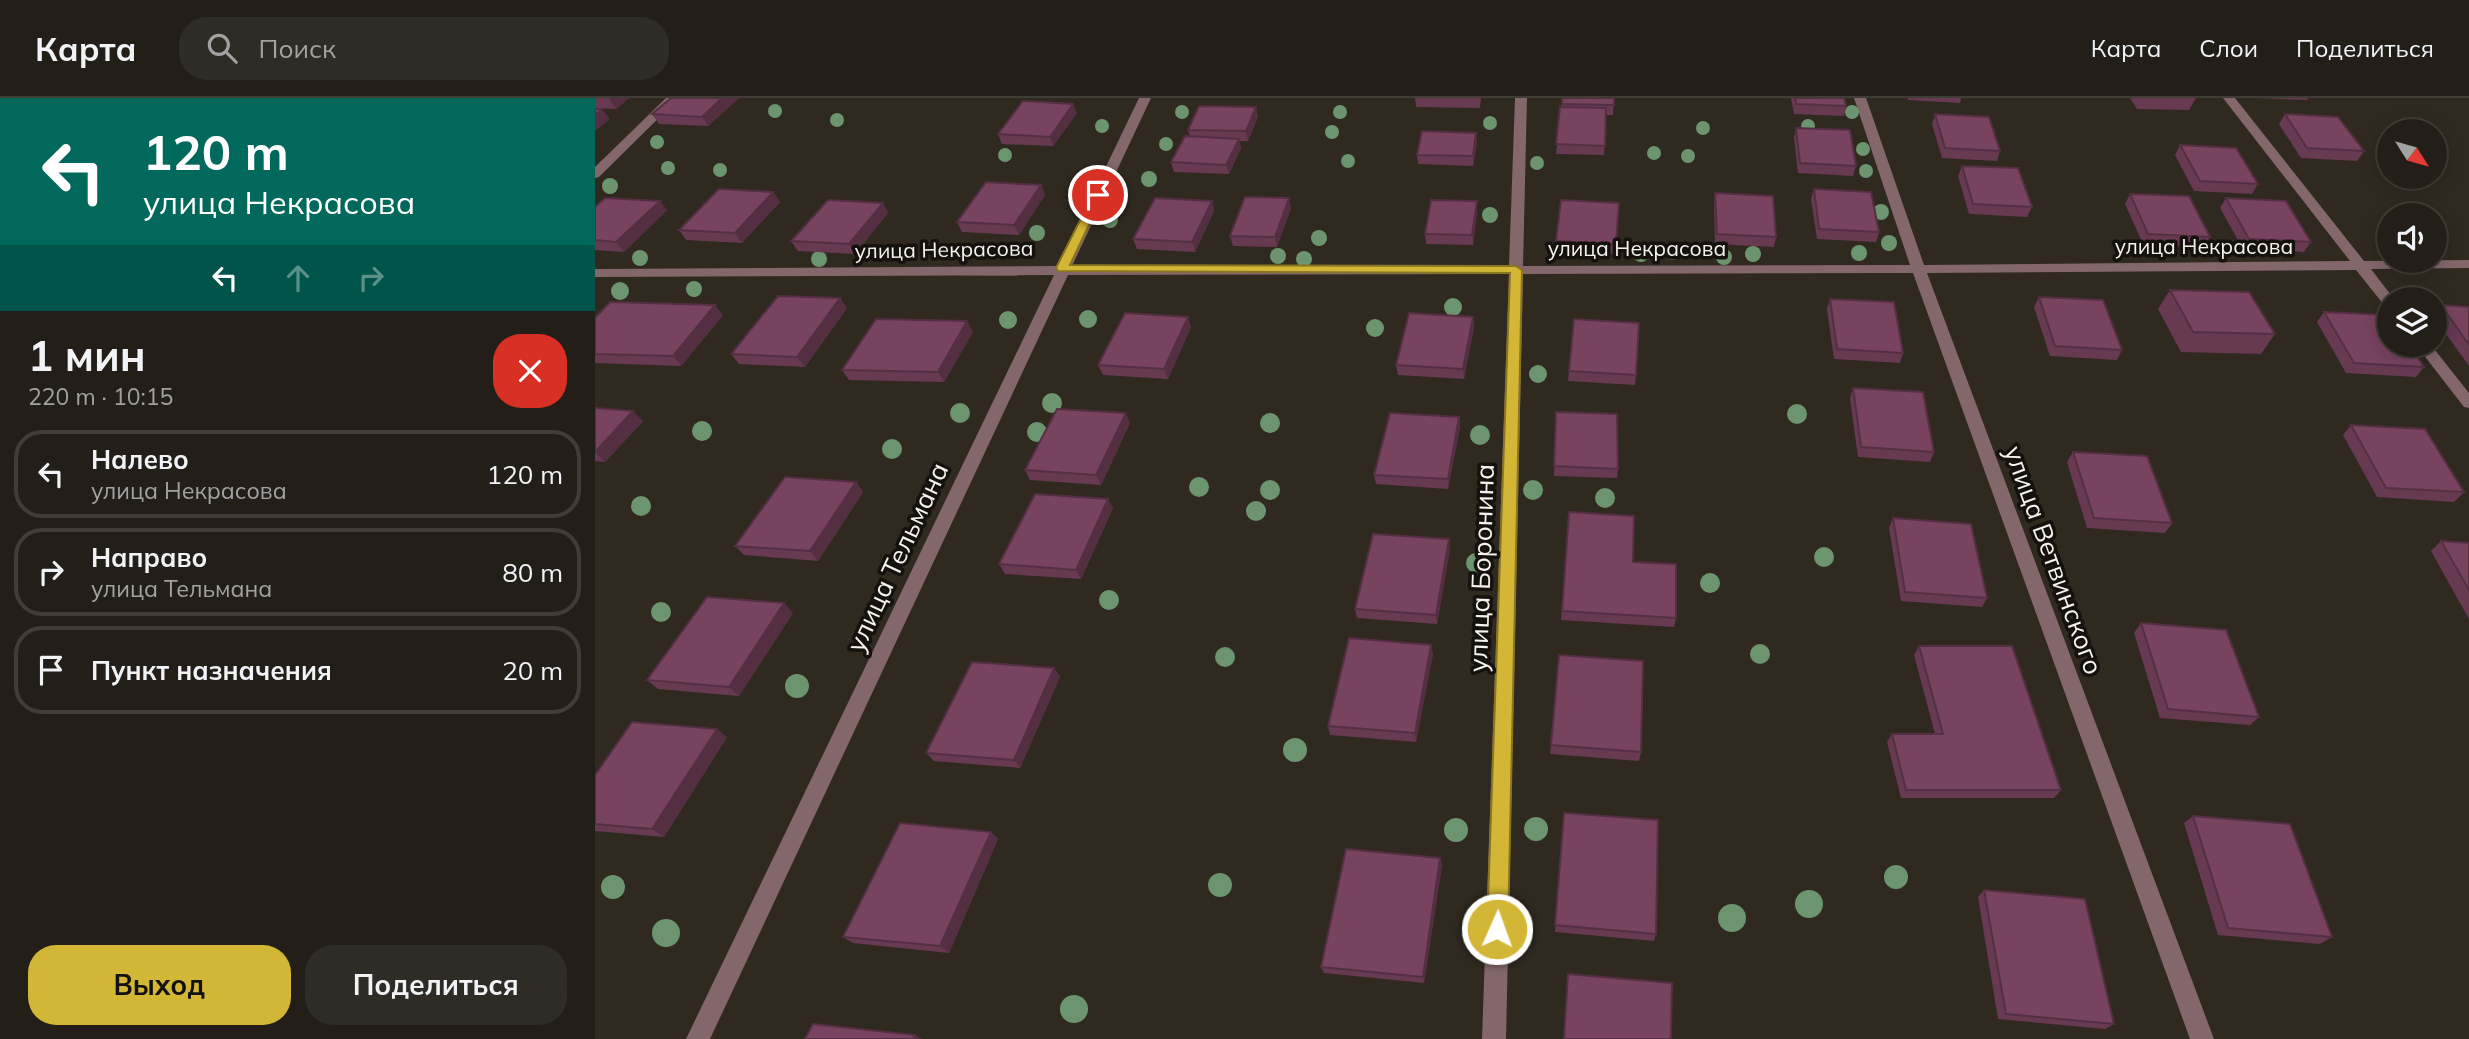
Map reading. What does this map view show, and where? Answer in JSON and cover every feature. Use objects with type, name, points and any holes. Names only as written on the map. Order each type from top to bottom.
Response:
[{"type":"street","points":[[595,174],[673,98]]},
{"type":"street","name":"улица Тельмана","points":[[698,1039],[1145,98]]},
{"type":"street","name":"улица Боронина","points":[[1494,1039],[1521,98]]},
{"type":"street","name":"улица Ветвинского","points":[[1860,98],[1918,268],[2202,1039]]},
{"type":"street","points":[[2229,98],[2377,287]]},
{"type":"street","name":"улица Некрасова","points":[[595,273],[1062,268],[1516,270],[2469,264]]},
{"type":"street","points":[[2433,357],[2469,403]]},
{"type":"building","points":[[671,98],[722,98],[702,117],[652,114]]},
{"type":"building","points":[[1562,98],[1614,98],[1614,105],[1562,104]]},
{"type":"building","points":[[1795,98],[1844,98],[1846,106],[1796,104]]},
{"type":"building","points":[[1023,101],[1073,104],[1050,137],[998,134]]},
{"type":"building","points":[[1199,106],[1256,107],[1246,131],[1188,130]]},
{"type":"building","points":[[1560,107],[1606,108],[1605,146],[1556,144]]},
{"type":"building","points":[[1935,114],[1989,117],[2000,151],[1945,148]]},
{"type":"building","points":[[2285,114],[2338,117],[2364,151],[2307,148]]},
{"type":"building","points":[[1796,128],[1850,130],[1856,166],[1800,163]]},
{"type":"building","points":[[1422,131],[1476,133],[1473,156],[1417,155]]},
{"type":"building","points":[[1185,136],[1239,139],[1226,165],[1171,162]]},
{"type":"building","points":[[2180,145],[2236,148],[2258,184],[2200,181]]},
{"type":"building","points":[[1962,166],[2018,168],[2032,207],[1973,204]]},
{"type":"building","points":[[986,182],[1041,185],[1014,225],[957,222]]},
{"type":"building","points":[[719,189],[773,192],[735,233],[679,230]]},
{"type":"building","points":[[1814,189],[1871,192],[1879,232],[1819,229]]},
{"type":"building","points":[[1715,193],[1773,196],[1776,237],[1717,234]]},
{"type":"building","points":[[2130,194],[2189,196],[2210,237],[2148,234]]},
{"type":"building","points":[[1245,197],[1289,198],[1275,237],[1230,236]]},
{"type":"building","points":[[605,198],[660,201],[616,242],[595,240],[595,207]]},
{"type":"building","points":[[1155,198],[1212,201],[1192,242],[1133,239]]},
{"type":"building","points":[[2226,198],[2286,201],[2311,242],[2249,239]]},
{"type":"building","points":[[828,200],[883,203],[849,244],[791,241]]},
{"type":"building","points":[[1431,200],[1477,201],[1472,235],[1425,234]]},
{"type":"building","points":[[1561,200],[1619,203],[1616,244],[1556,241]]},
{"type":"building","points":[[2170,290],[2249,292],[2275,334],[2193,332]]},
{"type":"building","points":[[778,296],[840,298],[797,357],[731,354]]},
{"type":"building","points":[[2039,297],[2103,300],[2122,350],[2055,346]]},
{"type":"building","points":[[1830,299],[1894,302],[1903,353],[1837,349]]},
{"type":"building","points":[[610,302],[715,305],[673,356],[595,354],[595,318]]},
{"type":"building","points":[[2447,305],[2469,307],[2469,345],[2447,314]]},
{"type":"building","points":[[2324,312],[2377,314],[2377,357],[2418,357],[2424,367],[2354,363]]},
{"type":"building","points":[[1125,313],[1188,317],[1164,369],[1098,365]]},
{"type":"building","points":[[1409,313],[1473,317],[1463,369],[1396,365]]},
{"type":"building","points":[[876,319],[967,321],[938,372],[842,370]]},
{"type":"building","points":[[1574,319],[1639,323],[1636,375],[1569,371]]},
{"type":"building","points":[[1853,388],[1923,392],[1934,452],[1861,447]]},
{"type":"building","points":[[595,408],[633,411],[595,452]]},
{"type":"building","points":[[1057,409],[1126,413],[1096,475],[1025,470]]},
{"type":"building","points":[[1556,412],[1617,414],[1618,469],[1554,466]]},
{"type":"building","points":[[1390,413],[1459,417],[1448,479],[1374,475]]},
{"type":"building","points":[[2351,425],[2425,429],[2464,492],[2386,488]]},
{"type":"building","points":[[2073,452],[2147,456],[2172,523],[2094,518]]},
{"type":"building","points":[[785,477],[856,482],[810,551],[735,546]]},
{"type":"building","points":[[1035,494],[1108,499],[1076,570],[999,564]]},
{"type":"building","points":[[1569,512],[1634,516],[1633,562],[1676,564],[1676,618],[1562,611]]},
{"type":"building","points":[[1893,518],[1971,524],[1987,598],[1905,592]]},
{"type":"building","points":[[1373,534],[1449,539],[1436,615],[1355,609]]},
{"type":"building","points":[[2441,541],[2469,543],[2469,590]]},
{"type":"building","points":[[707,597],[784,603],[729,687],[647,680]]},
{"type":"building","points":[[2141,623],[2226,630],[2259,717],[2168,709]]},
{"type":"building","points":[[1349,638],[1431,645],[1415,733],[1328,726]]},
{"type":"building","points":[[1919,646],[2012,646],[2061,790],[1906,790],[1892,734],[1943,734]]},
{"type":"building","points":[[1559,655],[1643,661],[1641,752],[1551,745]]},
{"type":"building","points":[[972,662],[1054,668],[1014,760],[926,753]]},
{"type":"building","points":[[632,722],[717,729],[652,829],[595,824],[595,775]]},
{"type":"building","points":[[1564,813],[1658,820],[1656,934],[1555,925]]},
{"type":"building","points":[[2193,816],[2290,824],[2332,937],[2228,928]]},
{"type":"building","points":[[900,823],[991,832],[940,946],[843,937]]},
{"type":"building","points":[[1346,849],[1440,858],[1423,977],[1321,967]]},
{"type":"building","points":[[1984,890],[2085,899],[2114,1024],[2006,1014]]},
{"type":"building","points":[[1568,974],[1672,983],[1671,1039],[1564,1039]]},
{"type":"building","points":[[813,1024],[915,1035],[913,1039],[805,1039]]},
{"type":"route","points":[[1098,195],[1062,268],[1516,270],[1497,929]]}]
